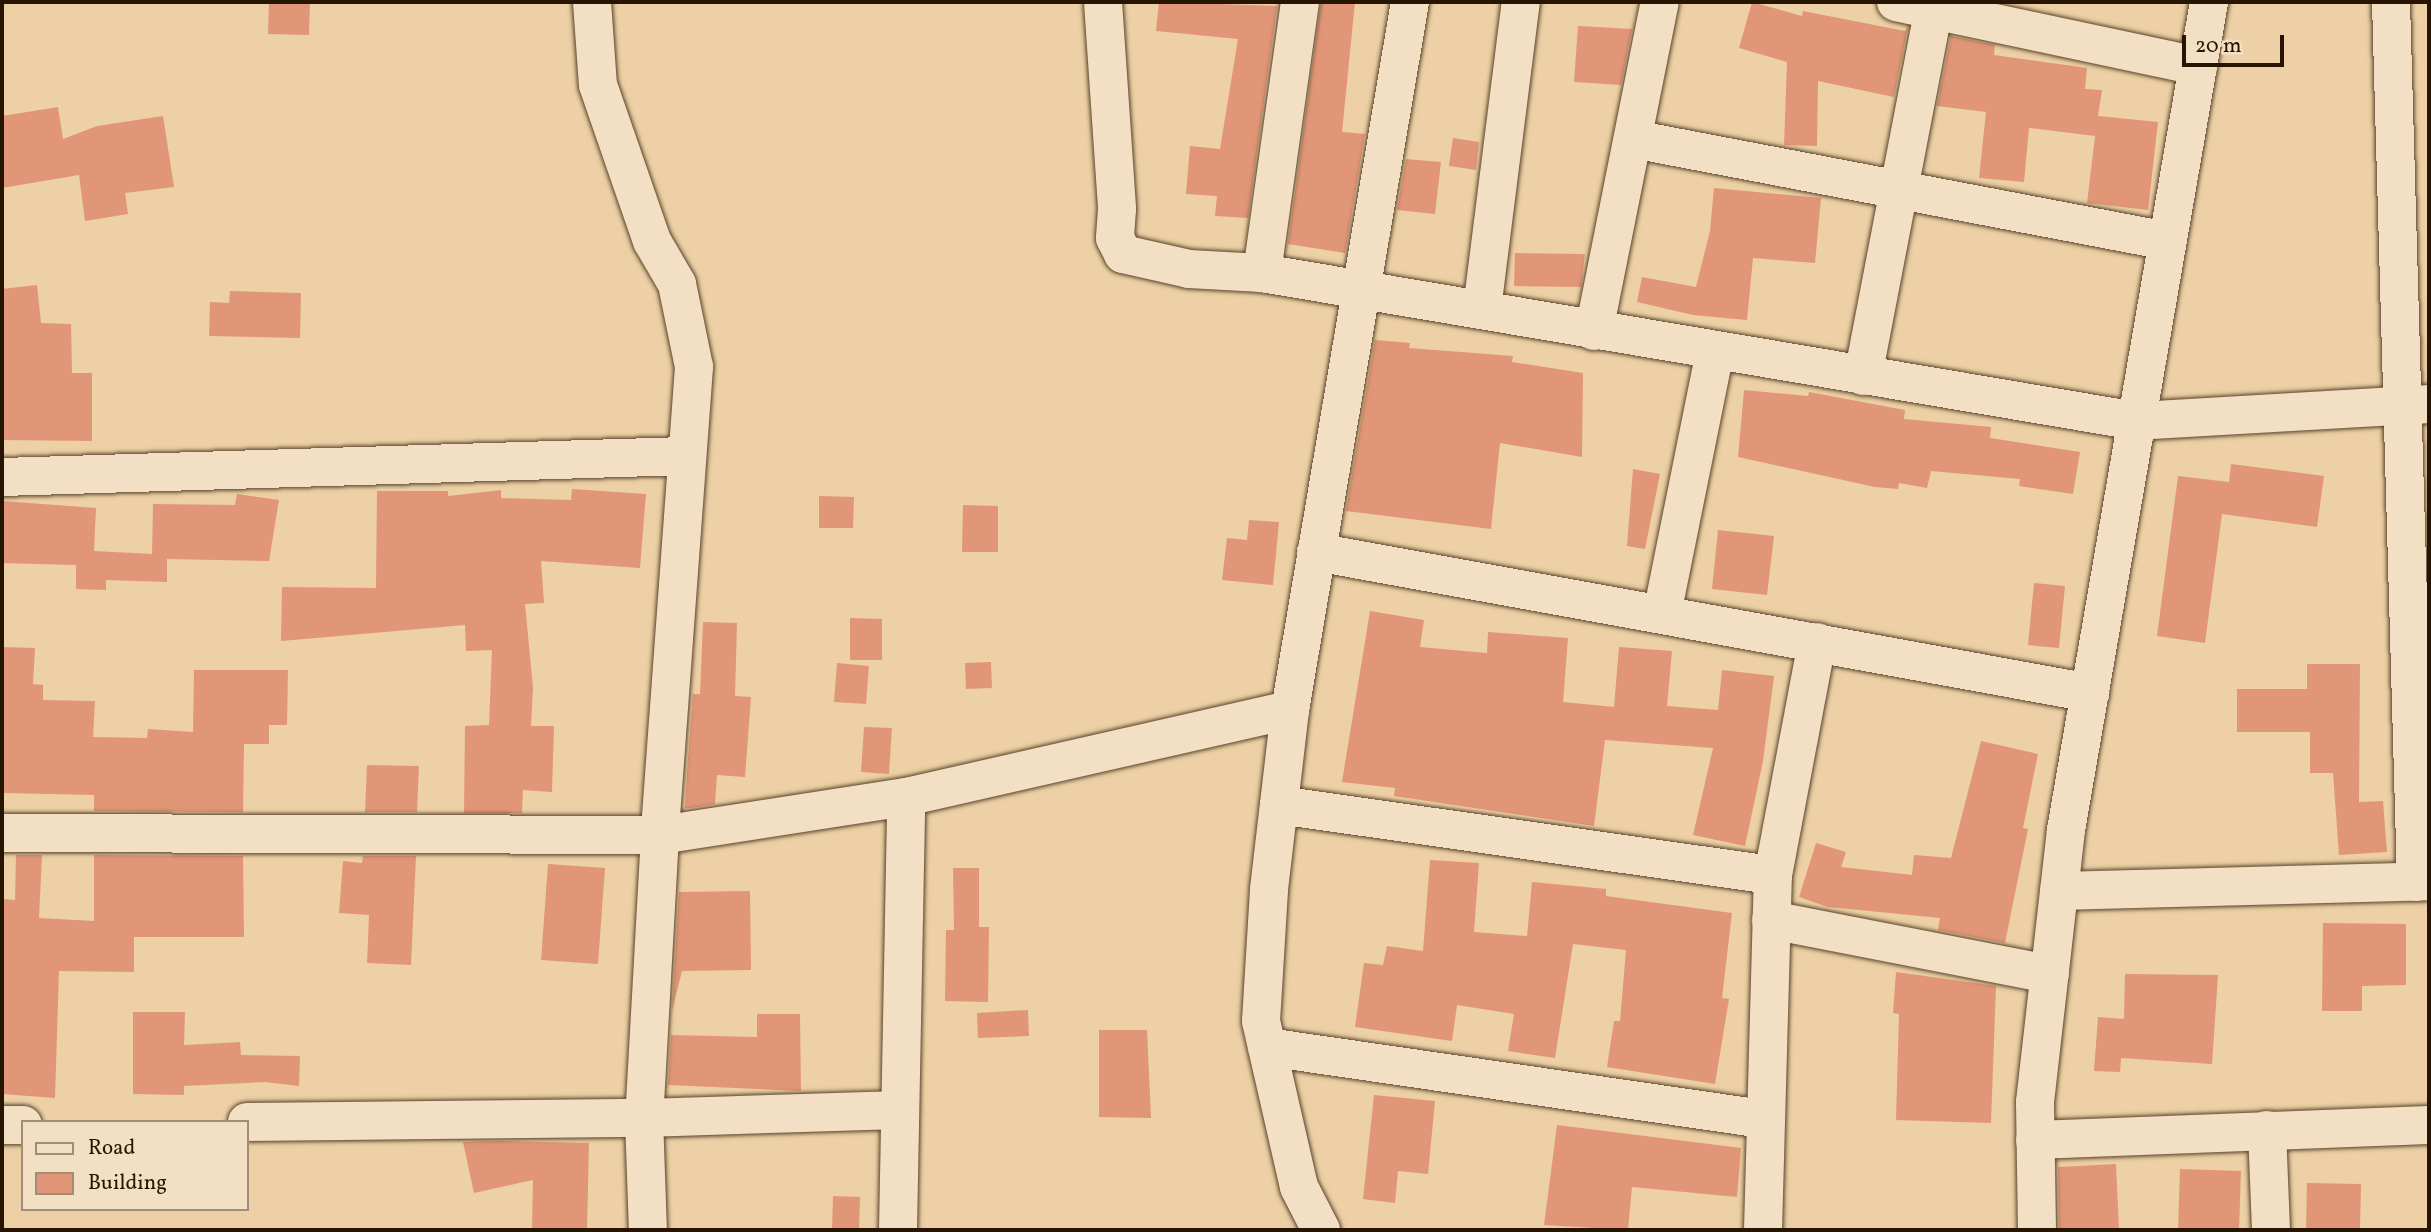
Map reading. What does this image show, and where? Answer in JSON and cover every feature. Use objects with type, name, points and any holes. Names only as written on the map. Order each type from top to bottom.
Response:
[{"type":"street","points":[[592,2],[598,85],[652,241],[677,284],[692,355],[644,1118],[648,1230]]},
{"type":"street","points":[[1103,2],[1115,238],[1123,254],[1189,269],[1262,274],[1360,288],[1594,331],[2136,421],[2416,405]]},
{"type":"street","points":[[1262,274],[1300,2]]},
{"type":"street","points":[[1321,1230],[1299,1187],[1261,1021],[1279,804],[1290,710],[1410,2]]},
{"type":"street","points":[[1482,309],[1521,2]]},
{"type":"street","points":[[1594,331],[1660,2]]},
{"type":"street","points":[[1896,2],[1935,5],[2197,66]]},
{"type":"street","points":[[2036,1230],[2035,1102],[2059,891],[2090,693],[2208,2]]},
{"type":"street","points":[[2059,891],[2422,882],[2416,405],[2391,2]]},
{"type":"street","points":[[1863,376],[1935,5]]},
{"type":"street","points":[[1633,139],[2167,241]]},
{"type":"street","points":[[1662,614],[1715,351]]},
{"type":"street","points":[[2,477],[687,456]]},
{"type":"street","points":[[1316,552],[2090,693]]},
{"type":"street","points":[[1763,1230],[1763,1119],[1773,875],[1817,642]]},
{"type":"street","points":[[2,833],[660,835],[906,797],[1290,710]]},
{"type":"street","points":[[898,1230],[906,797]]},
{"type":"street","points":[[1279,804],[1773,875]]},
{"type":"street","points":[[1771,920],[2050,974]]},
{"type":"street","points":[[1267,1047],[1763,1119]]},
{"type":"street","points":[[248,1122],[644,1118],[900,1110]]},
{"type":"street","points":[[2,1125],[21,1125]]},
{"type":"street","points":[[2035,1140],[2429,1125]]},
{"type":"street","points":[[2267,1130],[2271,1230]]},
{"type":"building","points":[[269,2],[310,2],[309,35],[268,34]]},
{"type":"building","points":[[1159,2],[1277,6],[1248,218],[1215,216],[1217,196],[1186,194],[1190,146],[1220,149],[1238,39],[1156,31]]},
{"type":"building","points":[[1321,2],[1355,2],[1342,132],[1365,134],[1345,253],[1288,244]]},
{"type":"building","points":[[1752,2],[1802,16],[1803,11],[1905,31],[1908,27],[1894,97],[1818,81],[1817,146],[1784,145],[1787,62],[1739,48]]},
{"type":"building","points":[[1578,26],[1632,29],[1621,85],[1574,82]]},
{"type":"building","points":[[1951,36],[1995,45],[1994,55],[2087,68],[2085,89],[2102,90],[2098,116],[2158,122],[2148,210],[2087,203],[2095,136],[2029,128],[2024,182],[1979,178],[1986,112],[1937,106]]},
{"type":"building","points":[[58,107],[63,139],[97,126],[163,116],[174,187],[125,193],[128,214],[85,221],[79,175],[2,188],[2,116]]},
{"type":"building","points":[[1453,138],[1479,142],[1476,170],[1449,166]]},
{"type":"building","points":[[1406,159],[1441,162],[1435,214],[1397,210]]},
{"type":"building","points":[[1714,188],[1821,198],[1815,263],[1753,258],[1747,320],[1693,315],[1637,302],[1642,277],[1696,287],[1710,231]]},
{"type":"building","points":[[1515,253],[1585,254],[1581,287],[1514,286]]},
{"type":"building","points":[[37,285],[41,323],[71,324],[72,373],[92,373],[92,441],[2,440],[2,289]]},
{"type":"building","points":[[230,291],[301,293],[300,338],[209,336],[210,302],[229,303]]},
{"type":"building","points":[[1375,340],[1410,343],[1409,348],[1513,356],[1512,362],[1583,373],[1582,457],[1500,443],[1491,529],[1346,511]]},
{"type":"building","points":[[1744,390],[1808,396],[1809,392],[1905,410],[1904,419],[1991,427],[1990,438],[2080,452],[2073,494],[2019,486],[2020,479],[1931,471],[1927,488],[1899,483],[1898,489],[1875,487],[1738,457]]},
{"type":"building","points":[[2231,464],[2324,476],[2317,527],[2222,514],[2205,643],[2157,636],[2178,476],[2229,482]]},
{"type":"building","points":[[1633,469],[1660,474],[1645,549],[1627,546]]},
{"type":"building","points":[[572,489],[646,494],[640,568],[541,561],[544,603],[525,604],[533,688],[531,726],[554,726],[552,792],[523,790],[522,813],[464,813],[465,726],[489,725],[492,650],[466,651],[465,625],[281,641],[282,587],[376,588],[377,491],[448,491],[448,496],[501,490],[501,498],[571,500]]},
{"type":"building","points":[[237,494],[279,500],[269,561],[167,559],[167,582],[106,580],[106,590],[76,589],[76,565],[2,563],[2,501],[96,508],[94,551],[152,554],[153,504],[235,505]]},
{"type":"building","points":[[819,496],[854,497],[853,528],[819,528]]},
{"type":"building","points":[[963,505],[998,506],[998,552],[962,552]]},
{"type":"building","points":[[1249,520],[1279,522],[1273,585],[1222,580],[1227,538],[1247,540]]},
{"type":"building","points":[[1718,530],[1774,536],[1767,595],[1712,589]]},
{"type":"building","points":[[2034,583],[2065,586],[2059,648],[2028,645]]},
{"type":"building","points":[[1370,611],[1424,620],[1420,647],[1487,653],[1488,632],[1568,638],[1563,702],[1614,707],[1619,647],[1672,651],[1667,706],[1718,710],[1722,670],[1774,676],[1763,761],[1745,846],[1693,835],[1713,748],[1605,740],[1594,826],[1394,796],[1395,788],[1342,782]]},
{"type":"building","points":[[850,618],[882,619],[882,660],[850,660]]},
{"type":"building","points":[[703,622],[737,623],[735,696],[751,697],[745,777],[717,775],[715,804],[685,808],[693,694],[700,694]]},
{"type":"building","points":[[2,647],[35,648],[33,684],[43,685],[43,700],[95,701],[93,737],[147,738],[148,729],[193,732],[194,670],[288,670],[287,725],[269,725],[269,744],[244,744],[243,812],[94,811],[94,795],[2,793]]},
{"type":"building","points":[[991,662],[992,688],[966,689],[965,663]]},
{"type":"building","points":[[837,663],[869,666],[866,704],[834,702]]},
{"type":"building","points":[[2307,664],[2360,664],[2359,802],[2383,801],[2387,852],[2339,855],[2333,773],[2310,773],[2310,732],[2237,732],[2237,689],[2307,689]]},
{"type":"building","points":[[864,727],[892,728],[889,774],[861,772]]},
{"type":"building","points":[[1981,741],[2038,754],[2023,828],[2028,829],[2005,943],[1938,930],[1940,918],[1828,907],[1799,897],[1816,843],[1846,852],[1841,867],[1912,875],[1914,855],[1951,858]]},
{"type":"building","points":[[367,765],[419,766],[417,812],[365,812]]},
{"type":"building","points":[[16,855],[42,855],[39,918],[94,921],[94,855],[243,856],[244,937],[134,937],[134,972],[59,971],[55,1098],[2,1094],[2,899],[15,900]]},
{"type":"building","points":[[363,856],[416,856],[411,965],[367,963],[369,915],[339,913],[343,861],[362,863]]},
{"type":"building","points":[[1430,860],[1479,863],[1474,932],[1527,936],[1532,882],[1606,889],[1606,896],[1732,913],[1722,998],[1729,999],[1715,1084],[1607,1067],[1614,1021],[1620,1021],[1626,950],[1573,944],[1555,1058],[1508,1051],[1514,1014],[1457,1005],[1452,1041],[1355,1027],[1364,963],[1383,965],[1387,946],[1423,951]]},
{"type":"building","points":[[548,864],[605,868],[598,964],[541,960]]},
{"type":"building","points":[[953,868],[979,868],[979,927],[989,927],[988,1002],[945,1001],[946,930],[954,930]]},
{"type":"building","points":[[750,891],[751,970],[682,971],[672,1011],[679,892]]},
{"type":"building","points":[[2323,923],[2406,924],[2406,985],[2362,986],[2362,1011],[2322,1011]]},
{"type":"building","points":[[1896,972],[1996,986],[1991,1123],[1896,1120],[1899,1014],[1893,1013]]},
{"type":"building","points":[[2125,974],[2218,975],[2212,1064],[2121,1058],[2120,1072],[2094,1071],[2098,1017],[2124,1019]]},
{"type":"building","points":[[1028,1010],[1029,1036],[978,1038],[977,1013]]},
{"type":"building","points":[[133,1012],[185,1012],[184,1045],[240,1042],[241,1055],[300,1056],[299,1086],[265,1082],[184,1086],[184,1095],[133,1094]]},
{"type":"building","points":[[757,1014],[800,1014],[801,1091],[668,1085],[671,1035],[757,1037]]},
{"type":"building","points":[[1099,1030],[1147,1030],[1151,1118],[1099,1117]]},
{"type":"building","points":[[1374,1095],[1435,1101],[1428,1174],[1398,1171],[1395,1203],[1363,1199]]},
{"type":"building","points":[[1557,1125],[1741,1148],[1737,1197],[1632,1187],[1628,1230],[1544,1225]]},
{"type":"building","points":[[463,1142],[589,1143],[587,1230],[532,1230],[533,1180],[474,1193]]},
{"type":"building","points":[[2116,1164],[2119,1230],[2059,1230],[2058,1167]]},
{"type":"building","points":[[2180,1169],[2241,1171],[2239,1230],[2178,1230]]},
{"type":"building","points":[[2307,1183],[2361,1184],[2360,1230],[2306,1230]]},
{"type":"building","points":[[833,1196],[860,1197],[859,1230],[832,1230]]}]
